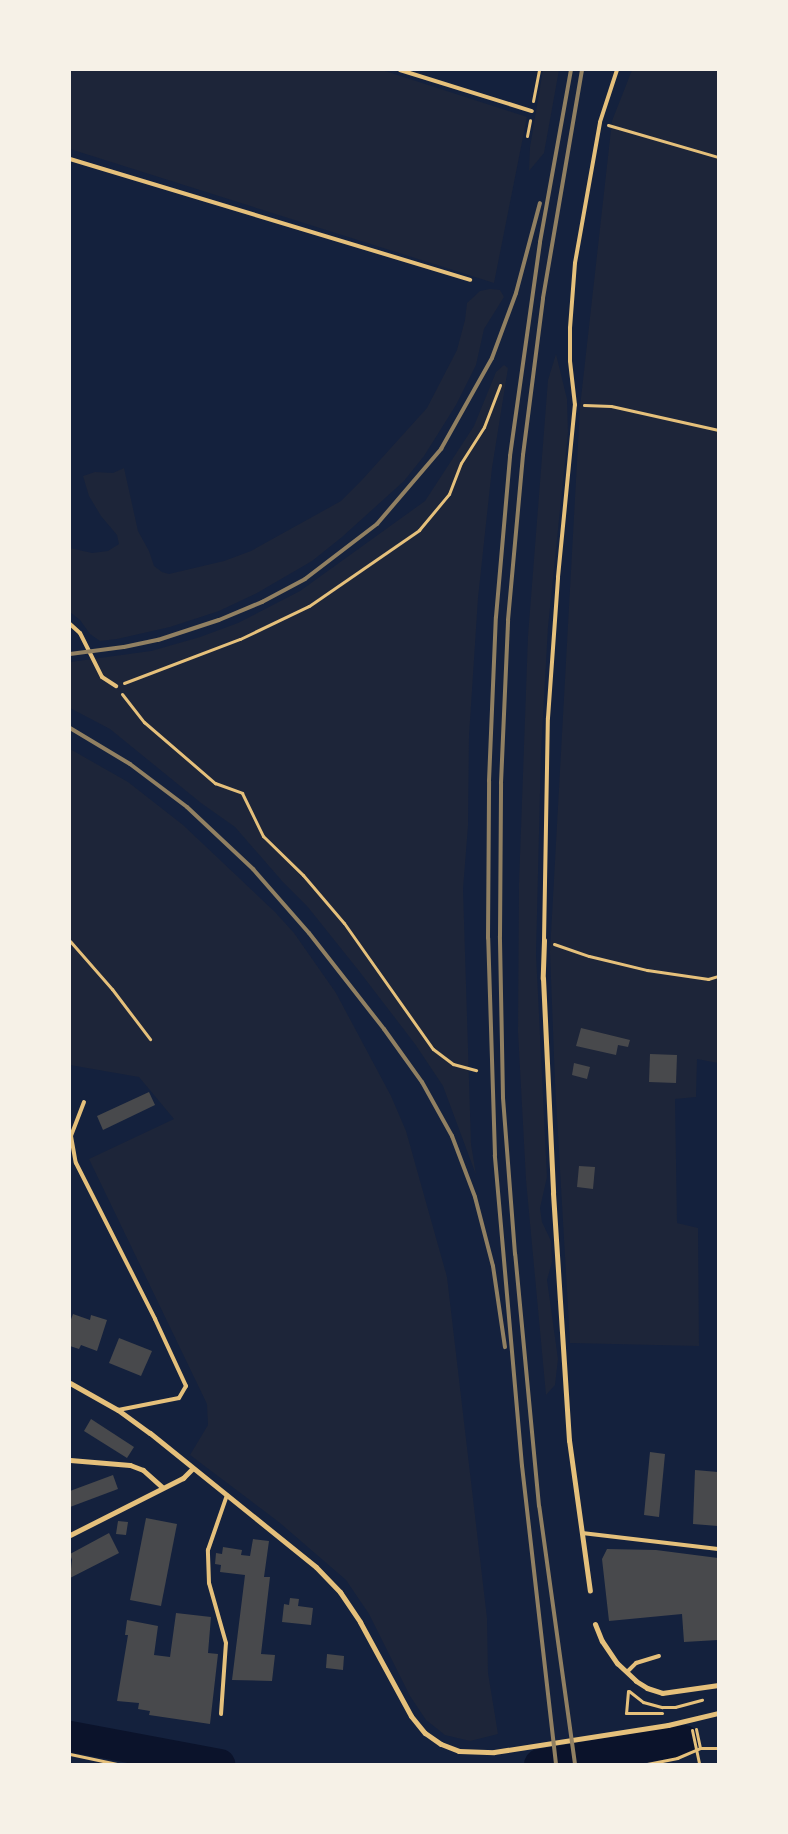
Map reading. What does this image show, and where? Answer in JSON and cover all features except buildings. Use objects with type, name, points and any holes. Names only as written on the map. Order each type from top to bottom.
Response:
[{"type":"street","points":[[544,940],[543,978],[553,1203],[569,1440],[590,1591]]},
{"type":"street","points":[[70,1383],[118,1410],[316,1566],[340,1592],[360,1622],[411,1716],[425,1733],[441,1744],[459,1751],[494,1752],[692,1721],[718,1713]]},
{"type":"street","points":[[70,1460],[130,1465],[143,1470],[162,1487]]},
{"type":"street","points":[[70,1535],[183,1478],[192,1468]]},
{"type":"street","points":[[594,1624],[602,1641],[626,1672],[648,1688],[662,1693],[718,1685]]},
{"type":"lane","points":[[400,70],[532,111]]},
{"type":"lane","points":[[544,940],[548,718],[558,577],[575,404],[570,361],[570,328],[575,263],[600,122],[617,70]]},
{"type":"lane","points":[[70,159],[470,280]]},
{"type":"lane","points":[[70,624],[80,633],[102,677],[116,686]]},
{"type":"lane","points":[[84,1102],[70,1136],[76,1163],[155,1319],[186,1386],[179,1398],[118,1410]]},
{"type":"lane","points":[[221,1714],[226,1643],[209,1583],[208,1550],[227,1495]]},
{"type":"lane","points":[[582,1533],[718,1549]]},
{"type":"lane","points":[[626,1672],[636,1663],[659,1656]]},
{"type":"path","points":[[600,122],[718,157]]},
{"type":"path","points":[[476,1070],[453,1064],[433,1049],[344,923],[303,875],[263,836],[242,793],[215,783],[151,728],[116,686],[240,639],[309,606],[419,530],[449,494],[461,463],[484,427],[500,385]]},
{"type":"path","points":[[575,404],[611,406],[718,430]]},
{"type":"path","points":[[544,940],[590,956],[647,970],[708,979],[718,976]]},
{"type":"path","points":[[70,941],[112,989],[150,1039]]},
{"type":"path","points":[[628,1691],[626,1712],[665,1714]]},
{"type":"path","points":[[643,1702],[662,1707],[686,1705],[706,1698]]},
{"type":"path","points":[[686,1705],[688,1713]]},
{"type":"path","points":[[692,1721],[700,1748]]},
{"type":"path","points":[[692,1721],[699,1764]]},
{"type":"path","points":[[647,1764],[677,1758],[700,1748],[718,1748]]},
{"type":"path","points":[[70,1754],[117,1764]]},
{"type":"shaded area","points":[[70,70],[382,70],[527,117],[494,283],[70,149]]},
{"type":"shaded area","points":[[543,70],[559,70],[544,153],[529,171],[530,147]]},
{"type":"shaded area","points":[[632,70],[718,70],[718,1063],[697,1059],[696,1097],[675,1099],[677,1223],[698,1228],[699,1346],[570,1343],[555,1083],[550,952],[580,407],[612,121]]},
{"type":"shaded area","points":[[500,290],[504,297],[484,329],[476,365],[456,405],[424,456],[404,481],[342,537],[312,561],[257,593],[219,611],[170,627],[117,639],[100,641],[90,634],[80,620],[70,612],[70,548],[92,553],[108,551],[119,544],[117,535],[101,516],[89,496],[83,476],[95,472],[113,473],[124,468],[138,531],[149,551],[154,566],[162,572],[169,574],[224,561],[251,551],[341,501],[361,481],[427,408],[457,350],[465,320],[467,303],[480,291]]},
{"type":"shaded area","points":[[556,354],[567,399],[568,432],[548,627],[541,752],[536,954],[547,1177],[540,1208],[542,1222],[551,1241],[552,1262],[547,1280],[558,1359],[555,1385],[546,1395],[526,1180],[518,1032],[519,884],[528,636],[548,380]]},
{"type":"shaded area","points":[[504,365],[508,368],[492,468],[478,598],[469,736],[468,826],[463,889],[471,1144],[476,1175],[443,1086],[415,1044],[359,971],[307,906],[282,881],[235,827],[201,803],[110,729],[70,708],[70,662],[151,651],[200,637],[238,623],[300,591],[425,501],[474,426],[496,372]]},
{"type":"shaded area","points":[[70,749],[128,782],[183,825],[275,912],[294,933],[336,993],[391,1096],[406,1131],[447,1277],[487,1618],[488,1673],[498,1734],[470,1741],[445,1735],[426,1720],[410,1696],[369,1614],[346,1580],[280,1523],[190,1455],[208,1425],[207,1404],[89,1159],[174,1119],[139,1077],[70,1065]]},
{"type":"waterway","points":[[70,1736],[219,1764]]},
{"type":"waterway","points":[[539,1764],[684,1740]]},
{"type":"railway","points":[[556,1764],[522,1466],[495,1155],[488,938],[489,781],[496,617],[510,456],[540,242],[571,70]]},
{"type":"railway","points":[[575,1764],[539,1506],[515,1254],[503,1097],[500,936],[501,783],[508,620],[523,455],[543,298],[582,70]]},
{"type":"railway","points":[[70,654],[124,647],[158,640],[219,620],[262,602],[305,579],[377,524],[441,449],[492,358],[516,293],[540,203]]},
{"type":"railway","points":[[70,728],[130,764],[187,807],[253,869],[309,933],[384,1029],[422,1082],[452,1136],[475,1197],[493,1266],[505,1347]]}]
